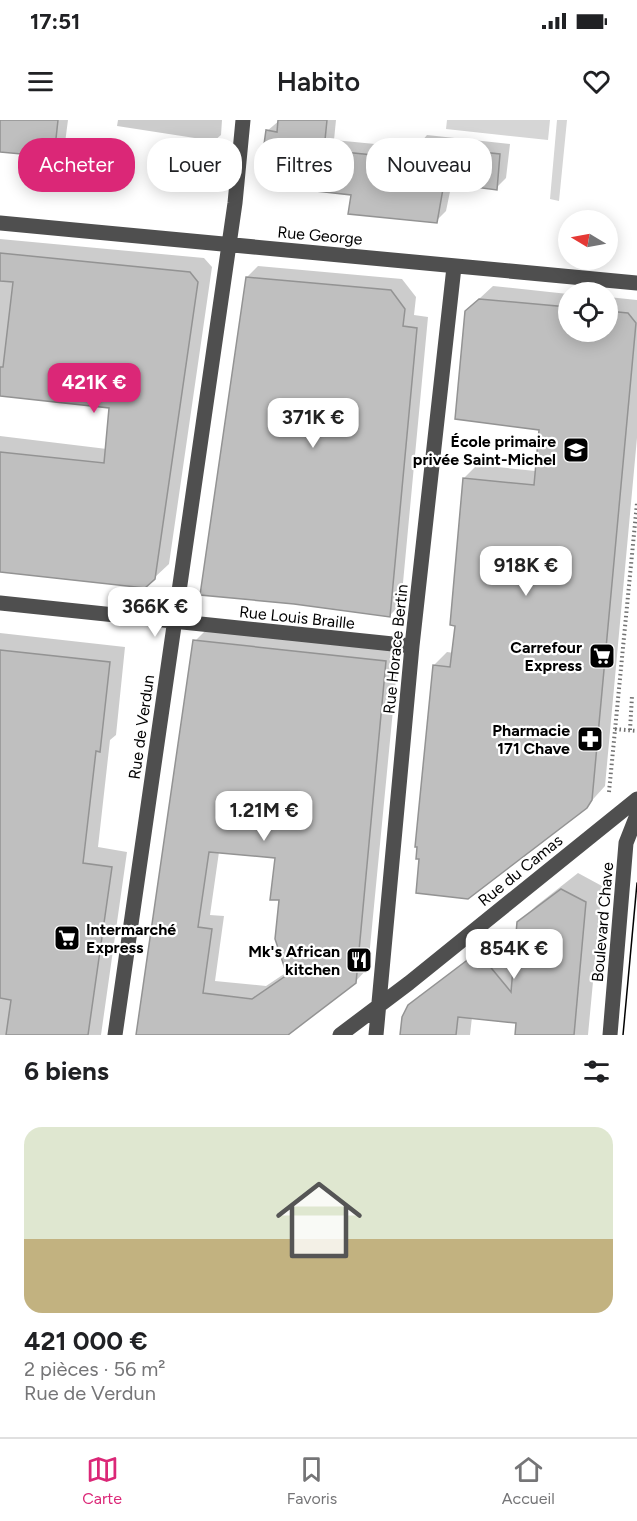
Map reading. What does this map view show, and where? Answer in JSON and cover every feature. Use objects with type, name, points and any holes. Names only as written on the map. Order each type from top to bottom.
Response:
[{"type":"street","name":"Rue de Verdun","points":[[115,1035],[228,245],[243,120]]},
{"type":"street","name":"Rue George","points":[[0,223],[637,283]]},
{"type":"street","name":"Rue Horace Bertin","points":[[376,1035],[412,646],[454,267]]},
{"type":"street","name":"Rue Louis Braille","points":[[0,603],[174,623],[412,646]]},
{"type":"street","name":"Rue du Camas","points":[[340,1035],[637,799]]},
{"type":"street","name":"Boulevard Chave","points":[[610,1035],[626,843],[637,815]]},
{"type":"path","points":[[609,794],[637,503]]},
{"type":"path","points":[[630,730],[632,696]]},
{"type":"path","points":[[615,729],[637,731]]},
{"type":"shaded area","points":[[447,120],[550,120],[548,140],[446,129]]},
{"type":"shaded area","points":[[557,120],[567,120],[559,201],[550,199]]},
{"type":"building","points":[[0,120],[58,120],[56,138],[18,138],[18,154],[0,152]]},
{"type":"building","points":[[278,120],[327,120],[325,138],[265,138],[266,130],[277,132]]},
{"type":"building","points":[[354,153],[366,154],[366,192],[442,192],[437,223],[348,214],[351,195],[325,192],[354,192]]},
{"type":"building","points":[[492,153],[500,154],[497,190],[492,189]]},
{"type":"building","points":[[0,253],[190,272],[198,282],[155,579],[145,588],[0,572],[0,452],[104,463],[109,408],[0,396],[0,367],[3,367],[13,282],[0,281]]},
{"type":"building","points":[[246,277],[391,290],[405,309],[403,326],[417,328],[390,617],[294,604],[200,595]]},
{"type":"building","points":[[479,299],[558,306],[558,342],[618,342],[618,312],[628,313],[636,323],[592,800],[587,808],[468,899],[416,893],[419,859],[416,859],[417,847],[415,847],[433,665],[450,667],[455,626],[450,625],[463,478],[534,485],[539,430],[455,419],[465,311]]},
{"type":"building","points":[[193,640],[386,661],[356,983],[288,1035],[136,1035]],"holes":[[[209,852],[275,858],[270,900],[279,900],[275,939],[287,975],[252,999],[203,993],[212,929],[198,927]]]},
{"type":"building","points":[[0,650],[110,662],[100,752],[96,751],[83,863],[112,867],[88,1035],[6,1035],[11,1000],[0,998]]},
{"type":"building","points":[[561,889],[586,902],[574,1035],[515,1035],[516,1023],[458,1017],[456,1035],[400,1035],[402,1017],[408,1005],[478,952],[511,992],[517,922]]},
{"type":"tram line","points":[[623,1035],[637,883]]},
{"type":"place","name":"École primaire privée Saint-Michel","points":[[576,450]]},
{"type":"place","name":"Carrefour Express","points":[[602,656]]},
{"type":"place","name":"Pharmacie 171 Chave","points":[[590,739]]},
{"type":"place","name":"Intermarché Express","points":[[67,938]]},
{"type":"place","name":"Mk's African kitchen","points":[[359,960]]}]
